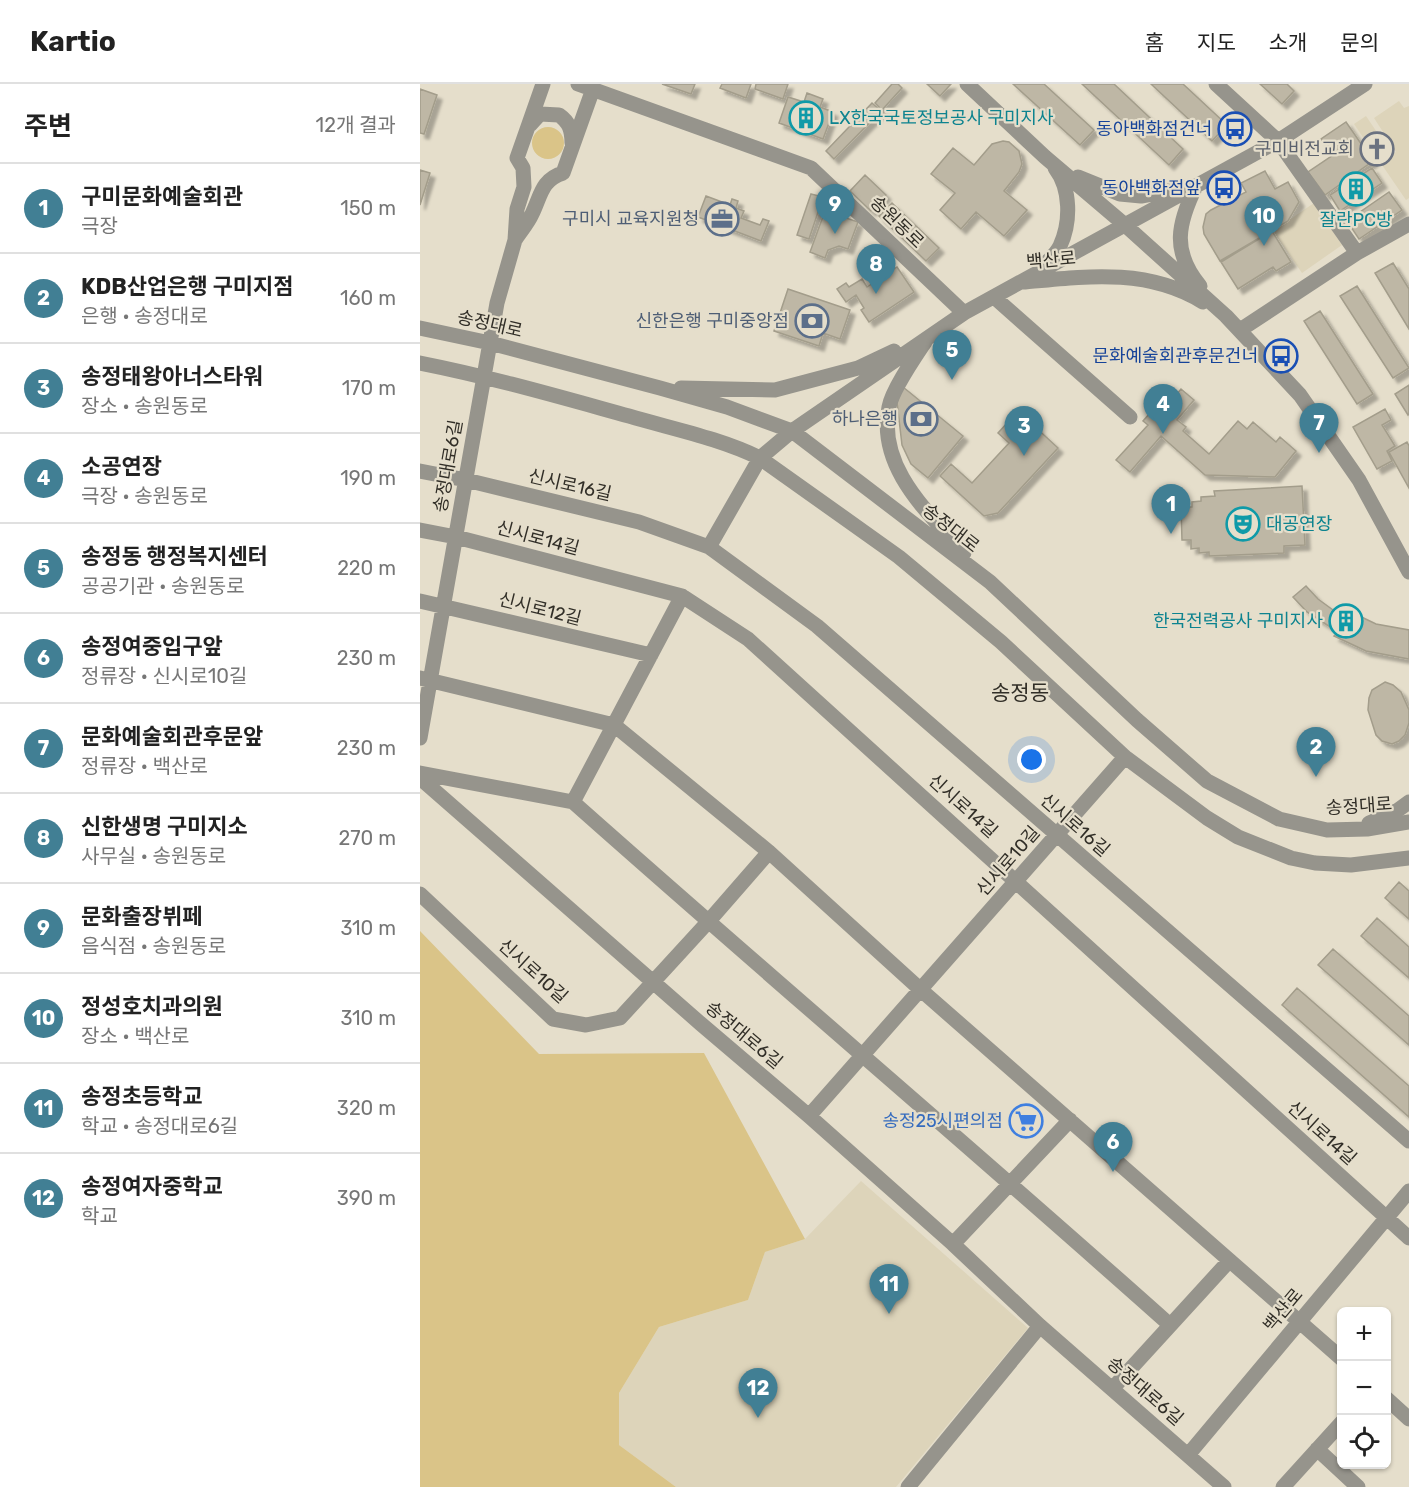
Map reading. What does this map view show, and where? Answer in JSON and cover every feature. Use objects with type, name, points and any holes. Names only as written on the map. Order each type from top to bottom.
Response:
[{"type":"street","points":[[515,240],[517,209],[524,187],[523,168],[517,158],[543,84]]},
{"type":"street","name":"백산로","points":[[967,84],[1226,316],[1300,395],[1359,480],[1409,572]]},
{"type":"street","points":[[1216,84],[1278,141],[1357,253]]},
{"type":"street","points":[[709,548],[760,458],[792,431],[964,313],[1278,141],[1365,84]]},
{"type":"street","points":[[515,240],[532,215],[540,193],[551,177],[563,173],[572,146],[585,87]]},
{"type":"street","name":"송원동로","points":[[585,87],[811,168],[964,313]]},
{"type":"street","points":[[527,130],[540,114],[559,115],[565,119],[572,132],[572,146]]},
{"type":"street","name":"백산로","points":[[1045,156],[1073,175],[1120,194],[1141,196],[1197,186]]},
{"type":"street","name":"백산로","points":[[1019,283],[1042,267],[1053,255],[1060,246],[1067,222],[1067,202],[1063,184],[1058,172],[1045,156]]},
{"type":"street","name":"백산로","points":[[1197,186],[1185,211],[1180,231],[1181,245],[1185,261],[1195,279],[1226,316]]},
{"type":"street","points":[[1240,330],[1357,253],[1409,224]]},
{"type":"street","name":"송정대로6길","points":[[420,738],[425,679],[443,605],[497,303],[515,240]]},
{"type":"street","name":"백산로","points":[[1019,283],[1092,276],[1132,277],[1169,287],[1198,299],[1226,316]]},
{"type":"street","points":[[994,297],[1130,417]]},
{"type":"street","name":"송정대로","points":[[420,328],[490,343],[660,388],[792,431],[990,582],[1137,720],[1207,781],[1279,819],[1327,830],[1409,822]]},
{"type":"street","points":[[660,388],[775,390],[858,368],[929,335]]},
{"type":"street","points":[[929,335],[908,368],[889,406],[888,437],[894,465],[913,496],[990,582]]},
{"type":"street","points":[[420,363],[484,376],[736,446],[760,458],[899,557],[1001,642],[1125,757],[1207,818],[1238,837],[1269,851],[1315,863],[1351,865],[1409,858]]},
{"type":"street","name":"신시로16길","points":[[420,471],[639,522],[709,548],[818,626],[1409,1141]]},
{"type":"street","name":"신시로14길","points":[[420,530],[456,537],[682,596],[748,639],[1409,1238]]},
{"type":"street","points":[[682,596],[573,802],[1170,1325]]},
{"type":"street","name":"신시로12길","points":[[420,601],[651,655]]},
{"type":"street","points":[[425,679],[614,725],[769,852],[921,990],[1337,1355]]},
{"type":"street","name":"신시로10길","points":[[809,1116],[1125,757]]},
{"type":"street","name":"송정대로6길","points":[[420,776],[573,802]]},
{"type":"street","name":"송정대로6길","points":[[420,776],[809,1116],[953,1244],[1040,1326],[1224,1487]]},
{"type":"street","points":[[1354,829],[1398,810],[1409,802]]},
{"type":"street","name":"신시로10길","points":[[420,894],[554,1019],[586,1025],[620,1017],[769,852]]},
{"type":"street","points":[[953,1244],[1070,1120]]},
{"type":"street","name":"백산로","points":[[1188,1455],[1409,1191]]},
{"type":"street","points":[[1113,1388],[1229,1261]]},
{"type":"street","points":[[908,1487],[1040,1326]]},
{"type":"street","points":[[1391,1403],[1409,1419]]},
{"type":"street","points":[[1283,1487],[1337,1426]]},
{"type":"street","points":[[1317,1449],[1358,1487]]},
{"type":"shaded area","points":[[1399,101],[1404,108],[1409,106],[1409,198],[1406,200],[1380,162],[1396,152],[1374,118]]},
{"type":"shaded area","points":[[1366,116],[1389,150],[1377,158],[1354,124]]},
{"type":"shaded area","points":[[548,127],[560,131],[564,143],[560,155],[548,159],[536,155],[532,143],[536,131]]},
{"type":"shaded area","points":[[1314,203],[1342,245],[1302,273],[1273,231]]},
{"type":"shaded area","points":[[420,931],[539,1054],[704,1053],[805,1239],[765,1252],[748,1300],[659,1327],[619,1393],[619,1445],[676,1487],[420,1487]]},
{"type":"shaded area","points":[[861,1181],[1028,1328],[896,1487],[676,1487],[619,1445],[619,1393],[659,1327],[748,1300],[765,1252],[805,1239]]},
{"type":"building","points":[[662,84],[695,84],[691,94]]},
{"type":"building","points":[[722,84],[751,84],[746,98],[720,88]]},
{"type":"building","points":[[756,84],[788,84],[783,99],[755,89]]},
{"type":"building","points":[[892,84],[898,84],[902,88],[882,110],[875,103]]},
{"type":"building","points":[[927,84],[951,84],[940,96]]},
{"type":"building","points":[[1013,84],[1044,84],[1094,130],[1080,145]]},
{"type":"building","points":[[1082,84],[1114,84],[1183,149],[1169,165]]},
{"type":"building","points":[[1151,84],[1183,84],[1227,125],[1212,141]]},
{"type":"building","points":[[1260,84],[1287,84],[1294,91],[1282,104]]},
{"type":"building","points":[[420,89],[437,95],[424,134],[420,133]]},
{"type":"building","name":"LX한국국토정보공사 구미지사","points":[[807,93],[823,99],[820,107],[833,112],[823,139],[779,123],[788,97],[804,102]]},
{"type":"building","points":[[872,103],[881,111],[834,159],[826,151]]},
{"type":"building","points":[[1346,122],[1373,161],[1325,195],[1308,172],[1333,155],[1321,139]]},
{"type":"building","points":[[1009,142],[1019,151],[1022,164],[1019,172],[1004,191],[1027,210],[1004,236],[976,212],[961,229],[940,210],[955,193],[931,174],[953,148],[974,165],[992,144]]},
{"type":"building","name":"잘란PC방","points":[[1372,168],[1382,183],[1340,211],[1330,195]]},
{"type":"building","points":[[420,170],[430,173],[420,205]]},
{"type":"building","points":[[1265,171],[1275,189],[1288,182],[1299,202],[1288,221],[1220,261],[1204,234],[1206,214],[1246,192],[1241,183]]},
{"type":"building","points":[[865,175],[886,195],[871,211],[850,191]]},
{"type":"building","points":[[1389,192],[1402,210],[1359,239],[1347,221]]},
{"type":"building","points":[[811,194],[823,197],[809,239],[797,235]]},
{"type":"building","name":"구미시 교육지원청","points":[[706,196],[730,205],[732,199],[738,201],[736,208],[744,211],[741,218],[760,225],[763,219],[769,221],[761,241],[698,217]]},
{"type":"building","points":[[892,203],[939,248],[926,261],[879,216]]},
{"type":"building","points":[[825,211],[858,222],[848,249],[839,246],[828,250],[825,258],[810,252]]},
{"type":"building","points":[[1272,231],[1291,262],[1276,271],[1273,267],[1238,289],[1221,262]]},
{"type":"building","points":[[1393,263],[1409,289],[1409,329],[1375,273]]},
{"type":"building","points":[[897,267],[914,292],[869,322],[861,310],[864,308],[856,295],[846,302],[837,289],[846,283],[849,287],[862,279],[867,287]]},
{"type":"building","points":[[1357,286],[1409,368],[1393,378],[1340,296]]},
{"type":"building","name":"신한은행 구미중앙점","points":[[788,289],[850,310],[840,339],[823,333],[819,346],[774,331]]},
{"type":"building","points":[[1320,311],[1373,394],[1357,404],[1304,321]]},
{"type":"building","points":[[1409,385],[1409,414],[1408,415],[1395,394]]},
{"type":"building","name":"하나은행","points":[[903,387],[963,436],[928,478],[911,464],[902,445],[897,402]]},
{"type":"building","points":[[1181,389],[1194,400],[1177,420],[1186,427],[1183,431],[1209,454],[1238,421],[1247,429],[1253,422],[1276,442],[1280,437],[1296,451],[1275,477],[1205,475],[1161,436],[1130,472],[1116,460],[1148,425],[1143,421],[1158,404],[1164,409]]},
{"type":"building","points":[[1385,409],[1391,420],[1382,425],[1395,446],[1387,451],[1392,461],[1377,469],[1353,427]]},
{"type":"building","points":[[1018,411],[1058,448],[998,513],[984,516],[940,476],[951,464],[972,483],[1009,443],[998,433]]},
{"type":"building","points":[[1407,442],[1409,446],[1409,488],[1389,452]]},
{"type":"building","name":"대공연장","points":[[1302,486],[1305,545],[1284,546],[1284,553],[1209,556],[1209,552],[1199,553],[1199,548],[1191,549],[1191,540],[1182,540],[1181,507],[1192,507],[1192,502],[1201,501],[1201,497],[1215,496],[1214,491]]},
{"type":"building","name":"한국전력공사 구미지사","points":[[1306,586],[1318,599],[1344,618],[1349,611],[1376,624],[1409,630],[1409,659],[1366,651],[1334,636],[1338,632],[1307,612],[1293,597]]},
{"type":"building","points":[[1385,682],[1401,692],[1409,710],[1409,723],[1405,735],[1392,744],[1382,741],[1376,735],[1368,710],[1372,690]]},
{"type":"building","points":[[1399,882],[1409,891],[1409,919],[1385,898]]},
{"type":"building","points":[[1377,918],[1409,947],[1409,978],[1361,936]]},
{"type":"building","points":[[1333,949],[1409,1016],[1409,1045],[1318,965]]},
{"type":"building","points":[[1297,988],[1409,1086],[1409,1117],[1282,1005]]},
{"type":"place","name":"LX한국국토정보공사 구미지사","points":[[806,118]]},
{"type":"place","name":"동아백화점건너","points":[[1235,129]]},
{"type":"place","name":"구미비전교회","points":[[1377,149]]},
{"type":"place","name":"동아백화점앞","points":[[1224,188]]},
{"type":"place","name":"잘란PC방","points":[[1356,189]]},
{"type":"place","name":"구미시 교육지원청","points":[[722,219]]},
{"type":"place","name":"문화출장뷔페","points":[[835,234]]},
{"type":"place","name":"정성호치과의원","points":[[1264,246]]},
{"type":"place","name":"신한생명 구미지소","points":[[876,294]]},
{"type":"place","name":"신한은행 구미중앙점","points":[[812,321]]},
{"type":"place","name":"문화예술회관후문건너","points":[[1281,356]]},
{"type":"place","name":"송정동 행정복지센터","points":[[952,380]]},
{"type":"place","name":"하나은행","points":[[921,419]]},
{"type":"place","name":"소공연장","points":[[1163,434]]},
{"type":"place","name":"문화예술회관후문앞","points":[[1319,453]]},
{"type":"place","name":"송정태왕아너스타워","points":[[1024,456]]},
{"type":"place","name":"대공연장","points":[[1243,524]]},
{"type":"place","name":"구미문화예술회관","points":[[1171,534]]},
{"type":"place","name":"한국전력공사 구미지사","points":[[1346,621]]},
{"type":"place","name":"KDB산업은행 구미지점","points":[[1316,777]]},
{"type":"place","name":"송정25시편의점","points":[[1026,1121]]},
{"type":"place","name":"송정여중입구앞","points":[[1113,1172]]},
{"type":"place","name":"송정초등학교","points":[[889,1314]]},
{"type":"place","name":"송정여자중학교","points":[[758,1418]]},
{"type":"district","name":"송정동","points":[[1020,692]]}]
